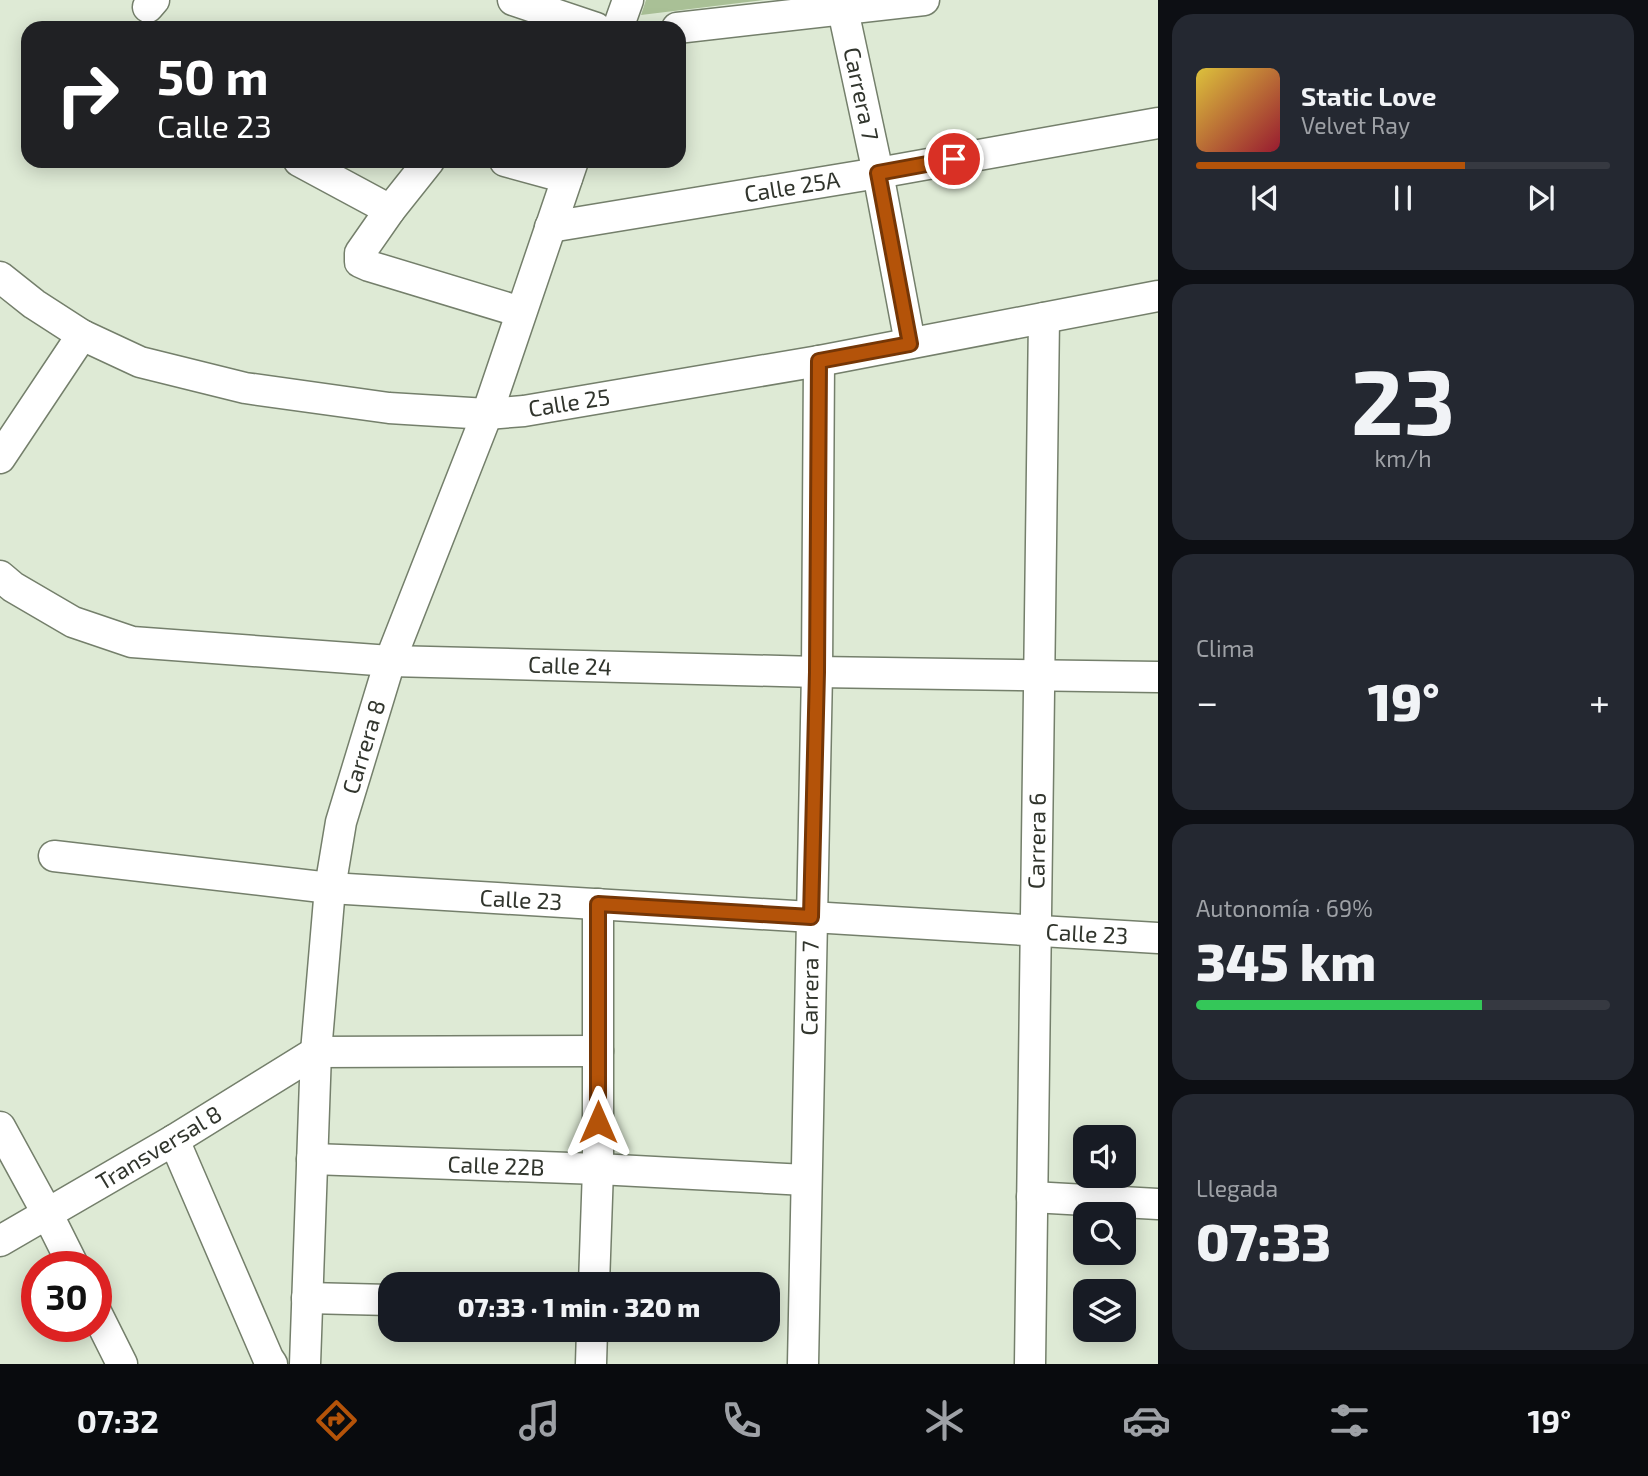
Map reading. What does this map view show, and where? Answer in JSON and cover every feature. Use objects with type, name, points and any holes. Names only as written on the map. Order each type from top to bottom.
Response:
[{"type":"street","points":[[513,0],[575,21]]},
{"type":"street","points":[[620,21],[628,0]]},
{"type":"street","points":[[686,27],[924,0]]},
{"type":"street","name":"Carrera 7","points":[[843,10],[878,173],[910,344]]},
{"type":"street","name":"Calle 25A","points":[[551,227],[1158,123]]},
{"type":"street","points":[[312,168],[390,210]]},
{"type":"street","points":[[423,168],[360,253],[360,262],[521,312]]},
{"type":"street","name":"Carrera 8","points":[[305,1364],[316,1052],[330,888],[341,822],[390,661],[486,414],[570,170]]},
{"type":"street","name":"Calle 25","points":[[0,277],[34,304],[82,335],[141,362],[244,388],[389,408],[486,414],[524,411],[819,361],[1158,296]]},
{"type":"street","name":"Carrera 6","points":[[1030,1364],[1044,318]]},
{"type":"street","points":[[0,458],[82,335]]},
{"type":"street","name":"Carrera 7","points":[[803,1364],[817,672],[819,361]]},
{"type":"street","name":"Calle 24","points":[[4,589],[73,622],[132,642],[390,661],[817,672],[1158,677]]},
{"type":"street","name":"Calle 23","points":[[54,856],[330,888],[1158,938]]},
{"type":"street","points":[[594,1272],[598,1169],[598,904]]},
{"type":"street","points":[[316,1052],[598,1051]]},
{"type":"street","name":"Transversal 8","points":[[0,1241],[174,1140],[316,1052]]},
{"type":"street","points":[[0,1127],[66,1251]]},
{"type":"street","points":[[174,1140],[272,1364]]},
{"type":"street","name":"Calle 22B","points":[[313,1159],[598,1169],[806,1180]]},
{"type":"street","points":[[1032,1196],[1158,1204]]},
{"type":"street","points":[[307,1298],[378,1300]]},
{"type":"street","points":[[111,1342],[122,1364]]},
{"type":"street","points":[[591,1364],[592,1342]]},
{"type":"green space","points":[[646,0],[764,0],[641,15]]},
{"type":"route","points":[[598,1122],[598,904],[811,917],[817,672],[819,361],[910,344],[878,173],[954,159]]}]
